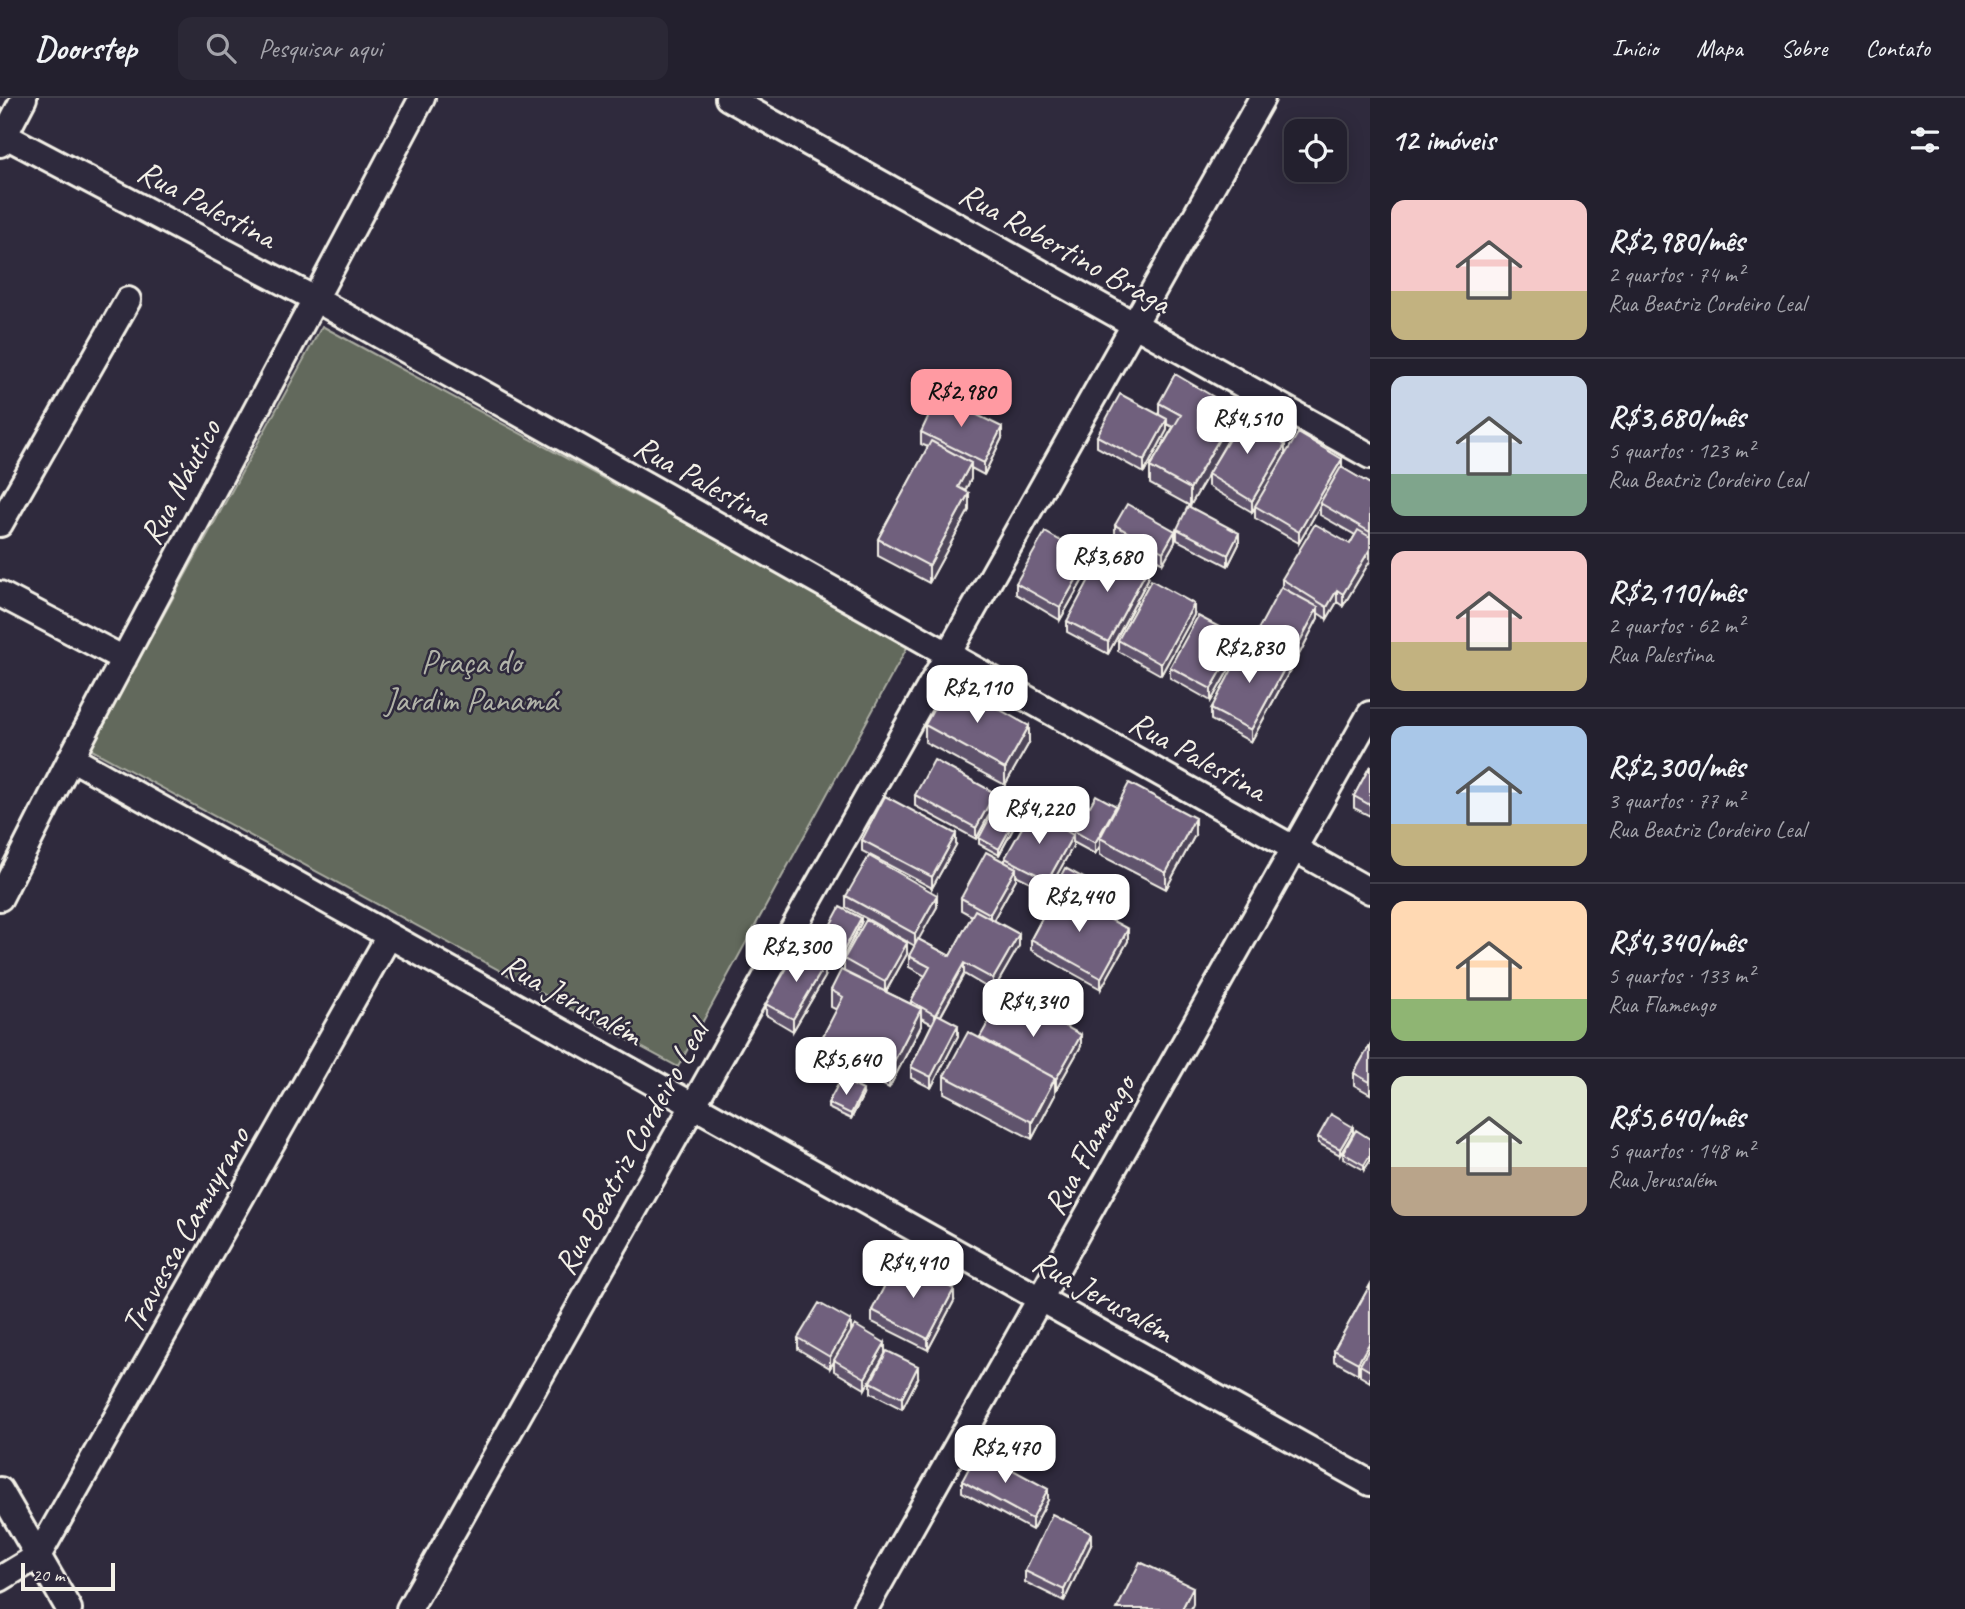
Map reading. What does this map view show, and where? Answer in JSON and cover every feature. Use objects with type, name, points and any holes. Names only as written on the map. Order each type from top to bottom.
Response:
[{"type":"street","points":[[2,138],[24,98]]},
{"type":"street","name":"Rua Náutico","points":[[0,898],[71,758],[422,98]]},
{"type":"street","name":"Rua Robertino Braga","points":[[728,98],[1370,456]]},
{"type":"street","name":"Rua Beatriz Cordeiro Leal","points":[[409,1609],[1262,98]]},
{"type":"street","name":"Rua Palestina","points":[[2,138],[315,299],[1370,891]]},
{"type":"street","points":[[0,524],[128,300]]},
{"type":"street","points":[[0,594],[124,659]]},
{"type":"street","name":"Rua Flamengo","points":[[866,1609],[1370,714]]},
{"type":"street","name":"Rua Jerusalém","points":[[71,758],[1370,1483]]},
{"type":"street","name":"Travessa Camuyrano","points":[[38,1556],[389,936]]},
{"type":"street","points":[[0,1490],[69,1609]]},
{"type":"street","points":[[0,1578],[38,1556]]},
{"type":"green space","name":"Praça do Jardim Panamá","points":[[322,326],[909,644],[678,1067],[90,749]]},
{"type":"building","points":[[1175,374],[1236,410],[1190,489],[1150,467],[1181,415],[1159,403]]},
{"type":"building","points":[[1120,394],[1167,419],[1144,461],[1097,436]]},
{"type":"building","points":[[938,396],[1002,427],[984,463],[921,432]]},
{"type":"building","points":[[1249,406],[1270,418],[1262,431],[1285,445],[1252,501],[1208,474]]},
{"type":"building","points":[[1298,433],[1342,459],[1299,532],[1255,506]]},
{"type":"building","points":[[931,441],[971,463],[958,487],[969,493],[929,566],[878,539]]},
{"type":"building","points":[[1341,467],[1370,484],[1370,532],[1320,503]]},
{"type":"building","points":[[1127,504],[1175,531],[1163,552],[1115,525]]},
{"type":"building","points":[[1188,506],[1239,533],[1228,555],[1177,529]]},
{"type":"building","points":[[1315,524],[1350,544],[1358,530],[1370,537],[1370,549],[1343,594],[1337,590],[1327,607],[1282,579]]},
{"type":"building","points":[[1045,532],[1089,557],[1060,608],[1016,583]]},
{"type":"building","points":[[1107,546],[1148,568],[1108,642],[1067,621]]},
{"type":"building","points":[[1151,580],[1194,604],[1161,664],[1118,640]]},
{"type":"building","points":[[1281,587],[1318,607],[1290,660],[1252,641]]},
{"type":"building","points":[[1198,616],[1240,638],[1211,689],[1170,667]]},
{"type":"building","points":[[1247,641],[1288,662],[1251,730],[1211,709]]},
{"type":"building","points":[[949,681],[1029,726],[1005,769],[925,725]]},
{"type":"building","points":[[934,760],[995,793],[976,828],[915,795]]},
{"type":"building","points":[[1370,766],[1370,805],[1354,796]]},
{"type":"building","points":[[1129,783],[1195,818],[1166,873],[1100,838]]},
{"type":"building","points":[[1060,789],[1090,806],[1096,795],[1116,806],[1095,843],[1045,814]]},
{"type":"building","points":[[885,796],[956,834],[932,877],[862,840]]},
{"type":"building","points":[[1000,799],[1020,810],[999,849],[979,838]]},
{"type":"building","points":[[1032,810],[1073,835],[1048,880],[1005,858]]},
{"type":"building","points":[[986,852],[1016,868],[990,914],[961,898]]},
{"type":"building","points":[[869,856],[937,895],[915,934],[846,896]]},
{"type":"building","points":[[1065,868],[1104,889],[1093,910],[1053,891]]},
{"type":"building","points":[[1057,891],[1128,929],[1101,978],[1031,939]]},
{"type":"building","points":[[840,907],[861,918],[838,961],[817,950]]},
{"type":"building","points":[[975,910],[1019,934],[993,979],[964,963],[935,1015],[911,1001],[930,967],[909,956],[918,939],[950,956]]},
{"type":"building","points":[[866,920],[907,943],[885,982],[844,959]]},
{"type":"building","points":[[798,949],[825,965],[793,1019],[766,1004]]},
{"type":"building","points":[[841,970],[921,1009],[889,1071],[822,1038],[843,997],[831,990]]},
{"type":"building","points":[[1020,1001],[1081,1035],[1056,1079],[980,1037],[992,1016],[1007,1025]]},
{"type":"building","points":[[937,1014],[958,1025],[931,1077],[911,1067]]},
{"type":"building","points":[[968,1032],[1055,1078],[1032,1122],[944,1076]]},
{"type":"building","points":[[1370,1045],[1370,1082],[1354,1073]]},
{"type":"building","points":[[841,1079],[863,1090],[851,1114],[828,1103]]},
{"type":"building","points":[[1331,1114],[1353,1127],[1340,1149],[1318,1137]]},
{"type":"building","points":[[1356,1130],[1370,1139],[1370,1155],[1364,1165],[1343,1153]]},
{"type":"building","points":[[897,1262],[954,1289],[928,1339],[872,1310]]},
{"type":"building","points":[[1370,1285],[1370,1342],[1358,1363],[1334,1350]]},
{"type":"building","points":[[819,1303],[851,1321],[830,1357],[798,1338]]},
{"type":"building","points":[[855,1325],[885,1343],[865,1378],[834,1360]]},
{"type":"building","points":[[1370,1347],[1370,1371],[1360,1365]]},
{"type":"building","points":[[887,1351],[918,1366],[902,1398],[871,1382]]},
{"type":"building","points":[[978,1451],[1048,1489],[1032,1519],[962,1481]]},
{"type":"building","points":[[1052,1514],[1091,1533],[1064,1590],[1025,1571]]},
{"type":"building","points":[[1140,1562],[1193,1587],[1182,1609],[1117,1609]]}]
